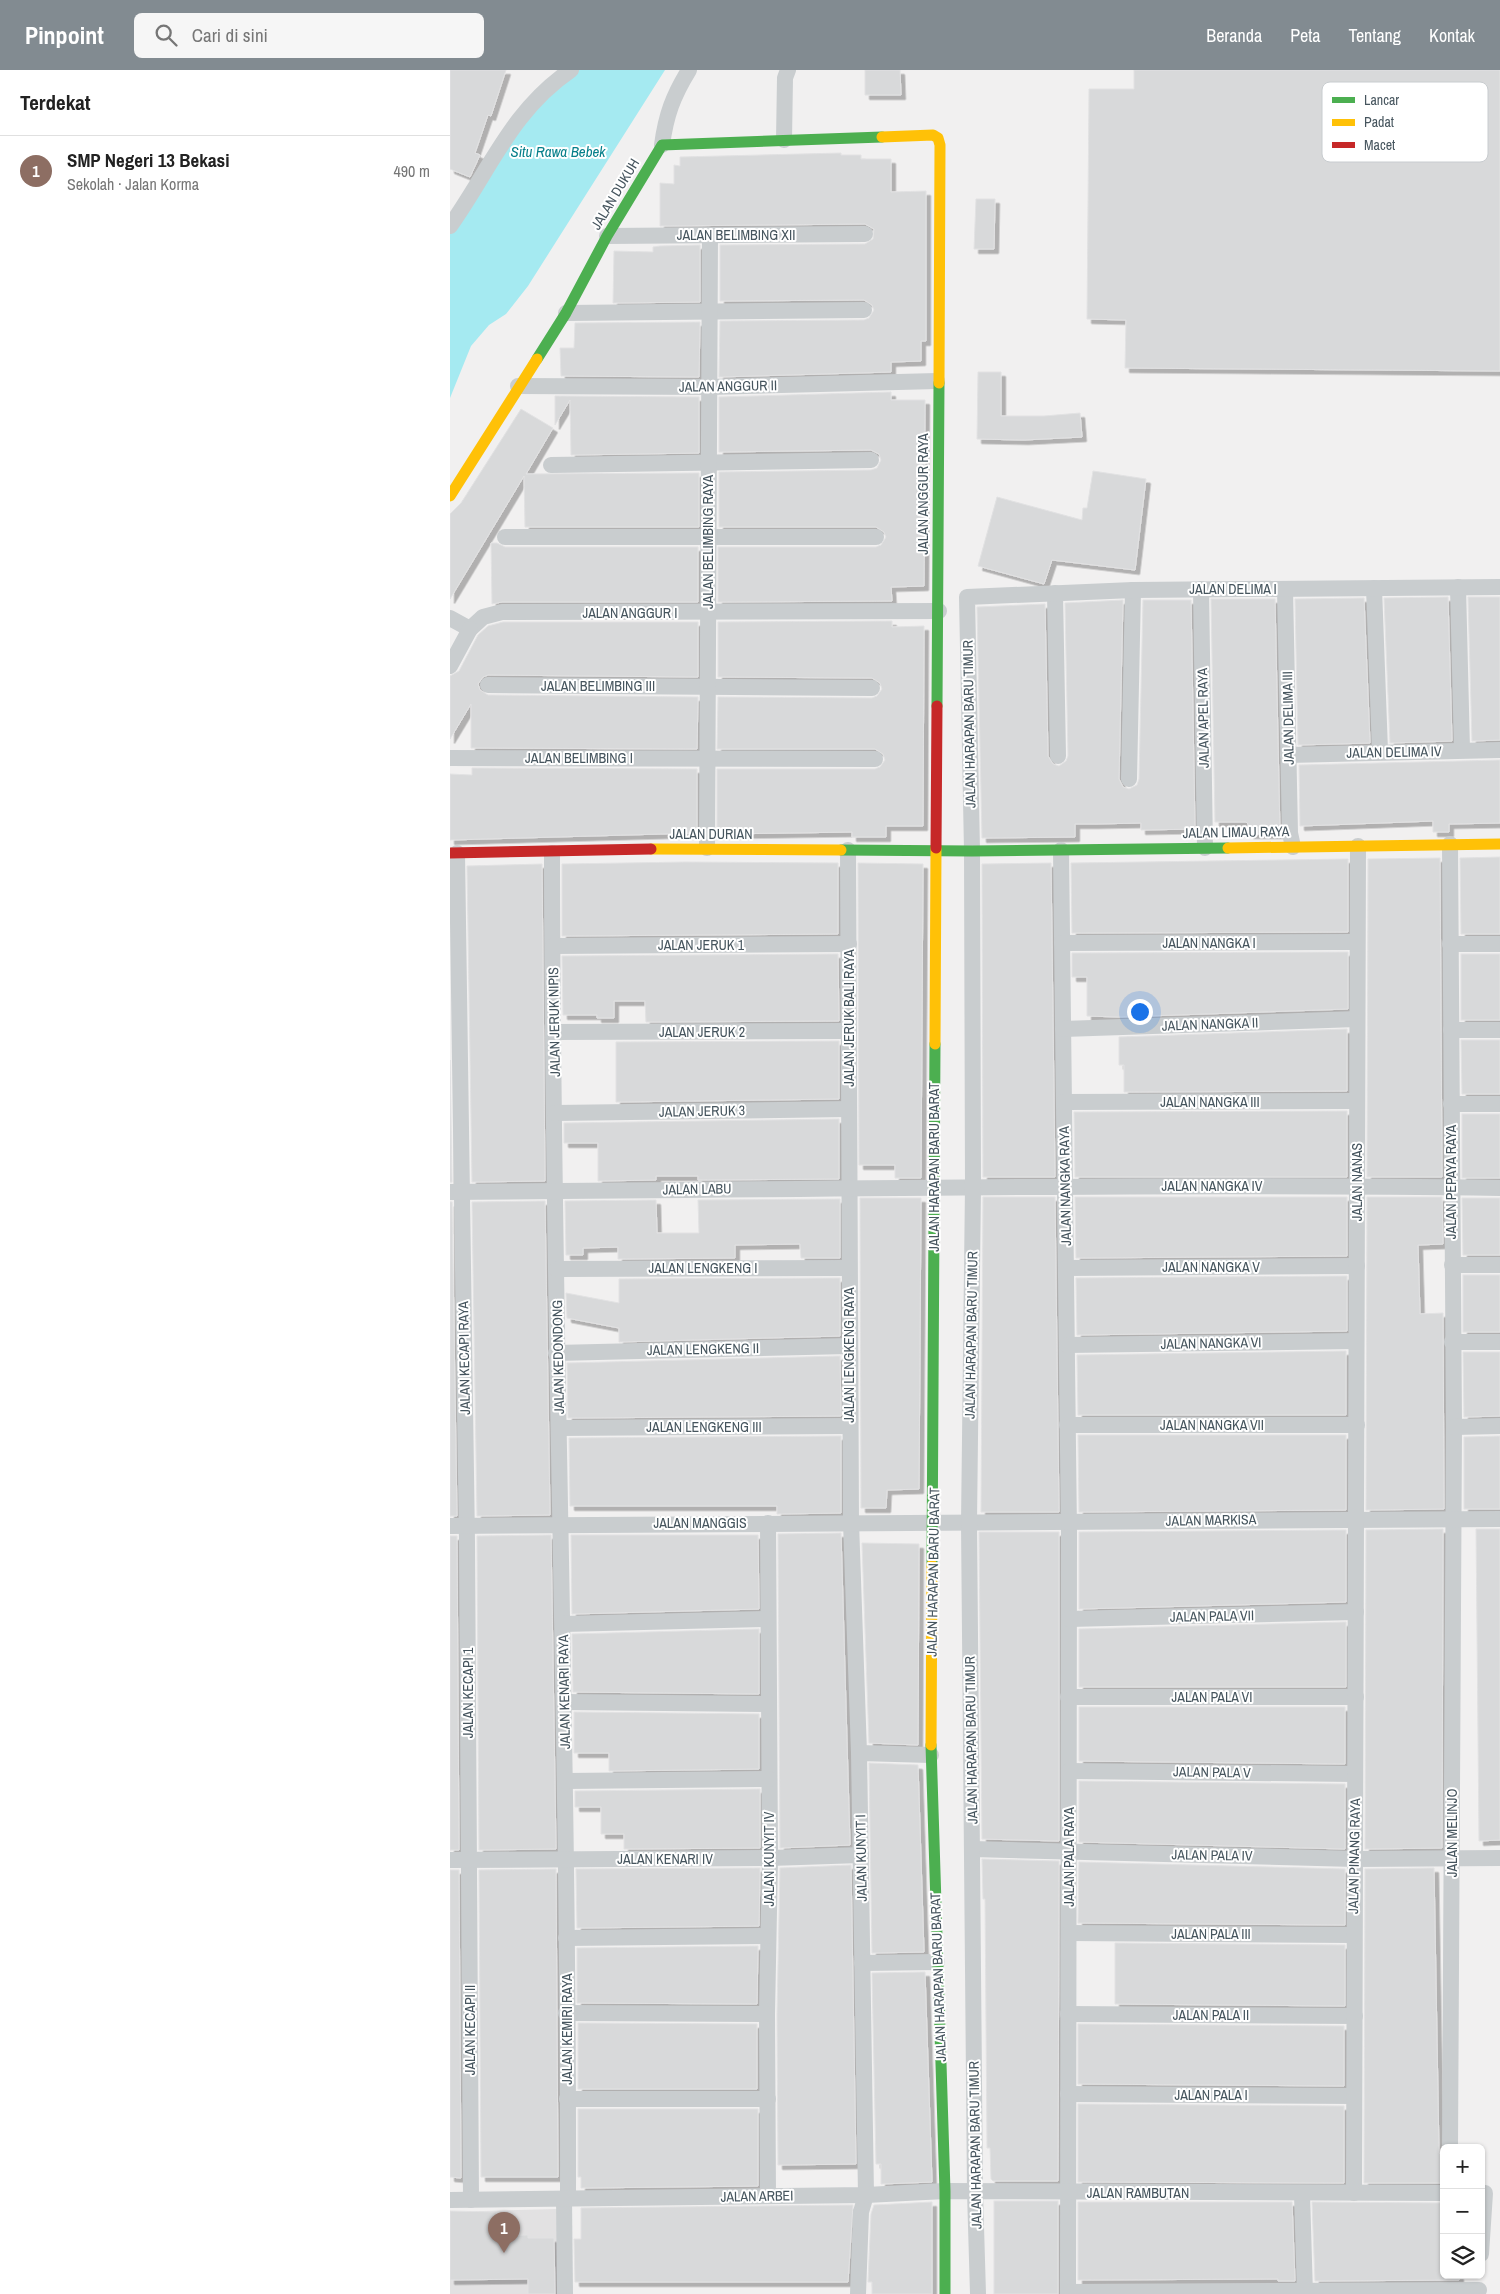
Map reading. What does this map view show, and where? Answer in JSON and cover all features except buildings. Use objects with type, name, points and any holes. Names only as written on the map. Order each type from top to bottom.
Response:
[{"type":"street","points":[[450,226],[515,122],[534,100],[571,70]]},
{"type":"street","points":[[689,70],[676,92],[665,118],[662,145],[784,140],[785,78],[788,70]]},
{"type":"street","name":"JALAN ANGGUR RAYA","points":[[784,140],[933,135],[938,138],[940,155],[937,381],[939,611],[937,850]]},
{"type":"street","name":"JALAN DUKUH","points":[[450,496],[566,313],[607,236],[662,145]]},
{"type":"street","name":"JALAN BELIMBING XII","points":[[607,236],[864,234]]},
{"type":"street","name":"JALAN BELIMBING RAYA","points":[[707,848],[710,236]]},
{"type":"street","points":[[566,313],[864,310]]},
{"type":"street","name":"JALAN ANGGUR II","points":[[518,386],[709,387],[937,381]]},
{"type":"street","points":[[551,466],[871,460]]},
{"type":"street","points":[[505,537],[876,537]]},
{"type":"street","name":"JALAN DELIMA I","points":[[967,597],[1133,590],[1500,586]]},
{"type":"street","points":[[1458,587],[1462,750]]},
{"type":"street","points":[[1374,588],[1380,751]]},
{"type":"street","name":"JALAN APEL RAYA","points":[[1202,589],[1205,848]]},
{"type":"street","name":"JALAN DELIMA III","points":[[1285,589],[1290,832],[1293,847]]},
{"type":"street","points":[[1129,779],[1133,590]]},
{"type":"street","points":[[1055,593],[1058,756]]},
{"type":"street","name":"JALAN HARAPAN BARU TIMUR","points":[[967,597],[972,851]]},
{"type":"street","name":"JALAN ANGGUR I","points":[[470,629],[483,617],[502,612],[939,611]]},
{"type":"street","points":[[450,618],[470,629],[450,666]]},
{"type":"street","name":"JALAN BELIMBING III","points":[[488,685],[872,688]]},
{"type":"street","name":"JALAN DELIMA IV","points":[[1288,755],[1380,751],[1500,750]]},
{"type":"street","name":"JALAN BELIMBING I","points":[[450,758],[875,759]]},
{"type":"street","name":"JALAN PEPAYA RAYA","points":[[1450,844],[1453,1519]]},
{"type":"street","name":"JALAN LIMAU RAYA","points":[[972,851],[1500,844]]},
{"type":"street","name":"JALAN NANAS","points":[[1356,1519],[1358,846]]},
{"type":"street","name":"JALAN DURIAN","points":[[454,853],[552,853],[707,848],[972,851]]},
{"type":"street","name":"JALAN JERUK BALI RAYA","points":[[848,850],[848,1187]]},
{"type":"street","name":"JALAN HARAPAN BARU BARAT","points":[[937,850],[931,1755],[945,2191],[945,2294]]},
{"type":"street","name":"JALAN NANGKA RAYA","points":[[1061,850],[1068,1522]]},
{"type":"street","points":[[972,851],[973,1186]]},
{"type":"street","name":"JALAN KECAPI RAYA","points":[[454,853],[455,1192],[467,1525]]},
{"type":"street","name":"JALAN JERUK NIPIS","points":[[552,853],[556,1190]]},
{"type":"street","name":"JALAN NANGKA I","points":[[1062,943],[1357,942]]},
{"type":"street","name":"JALAN JERUK 1","points":[[553,946],[849,944]]},
{"type":"street","points":[[1450,944],[1500,944]]},
{"type":"street","name":"JALAN NANGKA II","points":[[1063,1029],[1357,1019]]},
{"type":"street","points":[[1451,1030],[1500,1030]]},
{"type":"street","name":"JALAN JERUK 2","points":[[554,1032],[849,1031]]},
{"type":"street","name":"JALAN NANGKA III","points":[[1064,1102],[1357,1101]]},
{"type":"street","points":[[1451,1104],[1500,1104]]},
{"type":"street","name":"JALAN JERUK 3","points":[[555,1113],[849,1109]]},
{"type":"street","name":"JALAN NANGKA IV","points":[[934,1186],[1500,1188]]},
{"type":"street","name":"JALAN LABU","points":[[455,1192],[934,1186]]},
{"type":"street","name":"JALAN HARAPAN BARU TIMUR","points":[[973,1186],[969,1522],[975,2192],[978,2294]]},
{"type":"street","name":"JALAN LENGKENG RAYA","points":[[848,1187],[851,1522]]},
{"type":"street","name":"JALAN KEDONDONG","points":[[556,1190],[556,1353],[562,1524]]},
{"type":"street","points":[[1452,1265],[1500,1265]]},
{"type":"street","name":"JALAN NANGKA V","points":[[1066,1268],[1357,1266]]},
{"type":"street","name":"JALAN LENGKENG I","points":[[557,1269],[849,1268]]},
{"type":"street","name":"JALAN NANGKA VI","points":[[1066,1345],[1356,1342]]},
{"type":"street","points":[[1452,1342],[1500,1342]]},
{"type":"street","name":"JALAN LENGKENG II","points":[[556,1353],[850,1346]]},
{"type":"street","name":"JALAN NANGKA VII","points":[[1067,1425],[1357,1425]]},
{"type":"street","name":"JALAN LENGKENG III","points":[[559,1428],[850,1426]]},
{"type":"street","points":[[1454,1427],[1500,1426]]},
{"type":"street","name":"JALAN PINANG RAYA","points":[[1354,2193],[1355,2016],[1353,1935],[1356,1519]]},
{"type":"street","name":"JALAN MELINJO","points":[[1450,2144],[1453,1519]]},
{"type":"street","name":"JALAN MARKISA","points":[[934,1522],[1500,1519]]},
{"type":"street","name":"JALAN KUNYIT I","points":[[851,1522],[859,1753],[866,2195],[861,2212],[858,2294]]},
{"type":"street","name":"JALAN MANGGIS","points":[[450,1526],[934,1522]]},
{"type":"street","name":"JALAN PALA RAYA","points":[[1068,1522],[1068,2293]]},
{"type":"street","name":"JALAN KUNYIT IV","points":[[768,1523],[770,1858],[767,2014],[768,2196]]},
{"type":"street","name":"JALAN KENARI RAYA","points":[[562,1524],[565,1860]]},
{"type":"street","name":"JALAN KECAPI 1","points":[[467,1525],[469,1860]]},
{"type":"street","name":"JALAN PALA VII","points":[[1068,1619],[1356,1612]]},
{"type":"street","points":[[563,1624],[768,1619]]},
{"type":"street","name":"JALAN PALA VI","points":[[1068,1697],[1356,1697]]},
{"type":"street","points":[[564,1702],[769,1704]]},
{"type":"street","points":[[859,1753],[931,1755]]},
{"type":"street","name":"JALAN PALA V","points":[[1069,1771],[1355,1774]]},
{"type":"street","points":[[565,1781],[769,1779]]},
{"type":"street","name":"JALAN PALA IV","points":[[972,1849],[1355,1859],[1500,1858]]},
{"type":"street","name":"JALAN KENARI IV","points":[[450,1860],[770,1858],[860,1855]]},
{"type":"street","name":"JALAN KECAPI II","points":[[469,1860],[471,2200]]},
{"type":"street","name":"JALAN KEMIRI RAYA","points":[[565,1860],[567,2099],[565,2294]]},
{"type":"street","name":"JALAN PALA III","points":[[1069,1933],[1353,1935]]},
{"type":"street","points":[[566,1938],[768,1936]]},
{"type":"street","points":[[862,1963],[937,1962]]},
{"type":"street","points":[[566,2013],[767,2014]]},
{"type":"street","name":"JALAN PALA II","points":[[1068,2014],[1355,2016]]},
{"type":"street","name":"JALAN PALA I","points":[[1068,2094],[1354,2096]]},
{"type":"street","points":[[567,2099],[768,2099]]},
{"type":"street","name":"JALAN RAMBUTAN","points":[[945,2191],[1302,2194],[1440,2193]]},
{"type":"street","name":"JALAN ARBEI","points":[[450,2200],[866,2195],[945,2191]]},
{"type":"street","points":[[1484,2234],[1489,2193]]},
{"type":"street","points":[[1302,2194],[1305,2293]]},
{"type":"street","points":[[1068,2293],[1305,2293],[1479,2286]]},
{"type":"shaded area","points":[[557,2209],[558,2294],[450,2294],[450,2212]]},
{"type":"water","name":"Situ Rawa Bebek","points":[[574,70],[665,70],[528,286],[506,314],[489,325],[471,346],[450,398],[450,232],[525,114]]},
{"type":"traffic: fast","points":[[537,359],[566,313],[607,236],[662,145],[882,137]]},
{"type":"traffic: fast","points":[[937,706],[939,383]]},
{"type":"traffic: fast","points":[[841,850],[972,851],[1228,848]]},
{"type":"traffic: fast","points":[[932,1565],[935,1044]]},
{"type":"traffic: fast","points":[[931,1745],[945,2191],[945,2294]]},
{"type":"traffic: slow","points":[[882,137],[933,135],[938,138],[940,145],[939,383]]},
{"type":"traffic: slow","points":[[450,496],[537,359]]},
{"type":"traffic: slow","points":[[1228,848],[1500,844]]},
{"type":"traffic: slow","points":[[935,1044],[936,848]]},
{"type":"traffic: slow","points":[[651,849],[841,850]]},
{"type":"traffic: slow","points":[[931,1745],[932,1565]]},
{"type":"traffic: jam","points":[[936,848],[937,706]]},
{"type":"traffic: jam","points":[[450,853],[651,849]]},
{"type":"place","name":"SMP Negeri 13 Bekasi","points":[[504,2253]]}]
